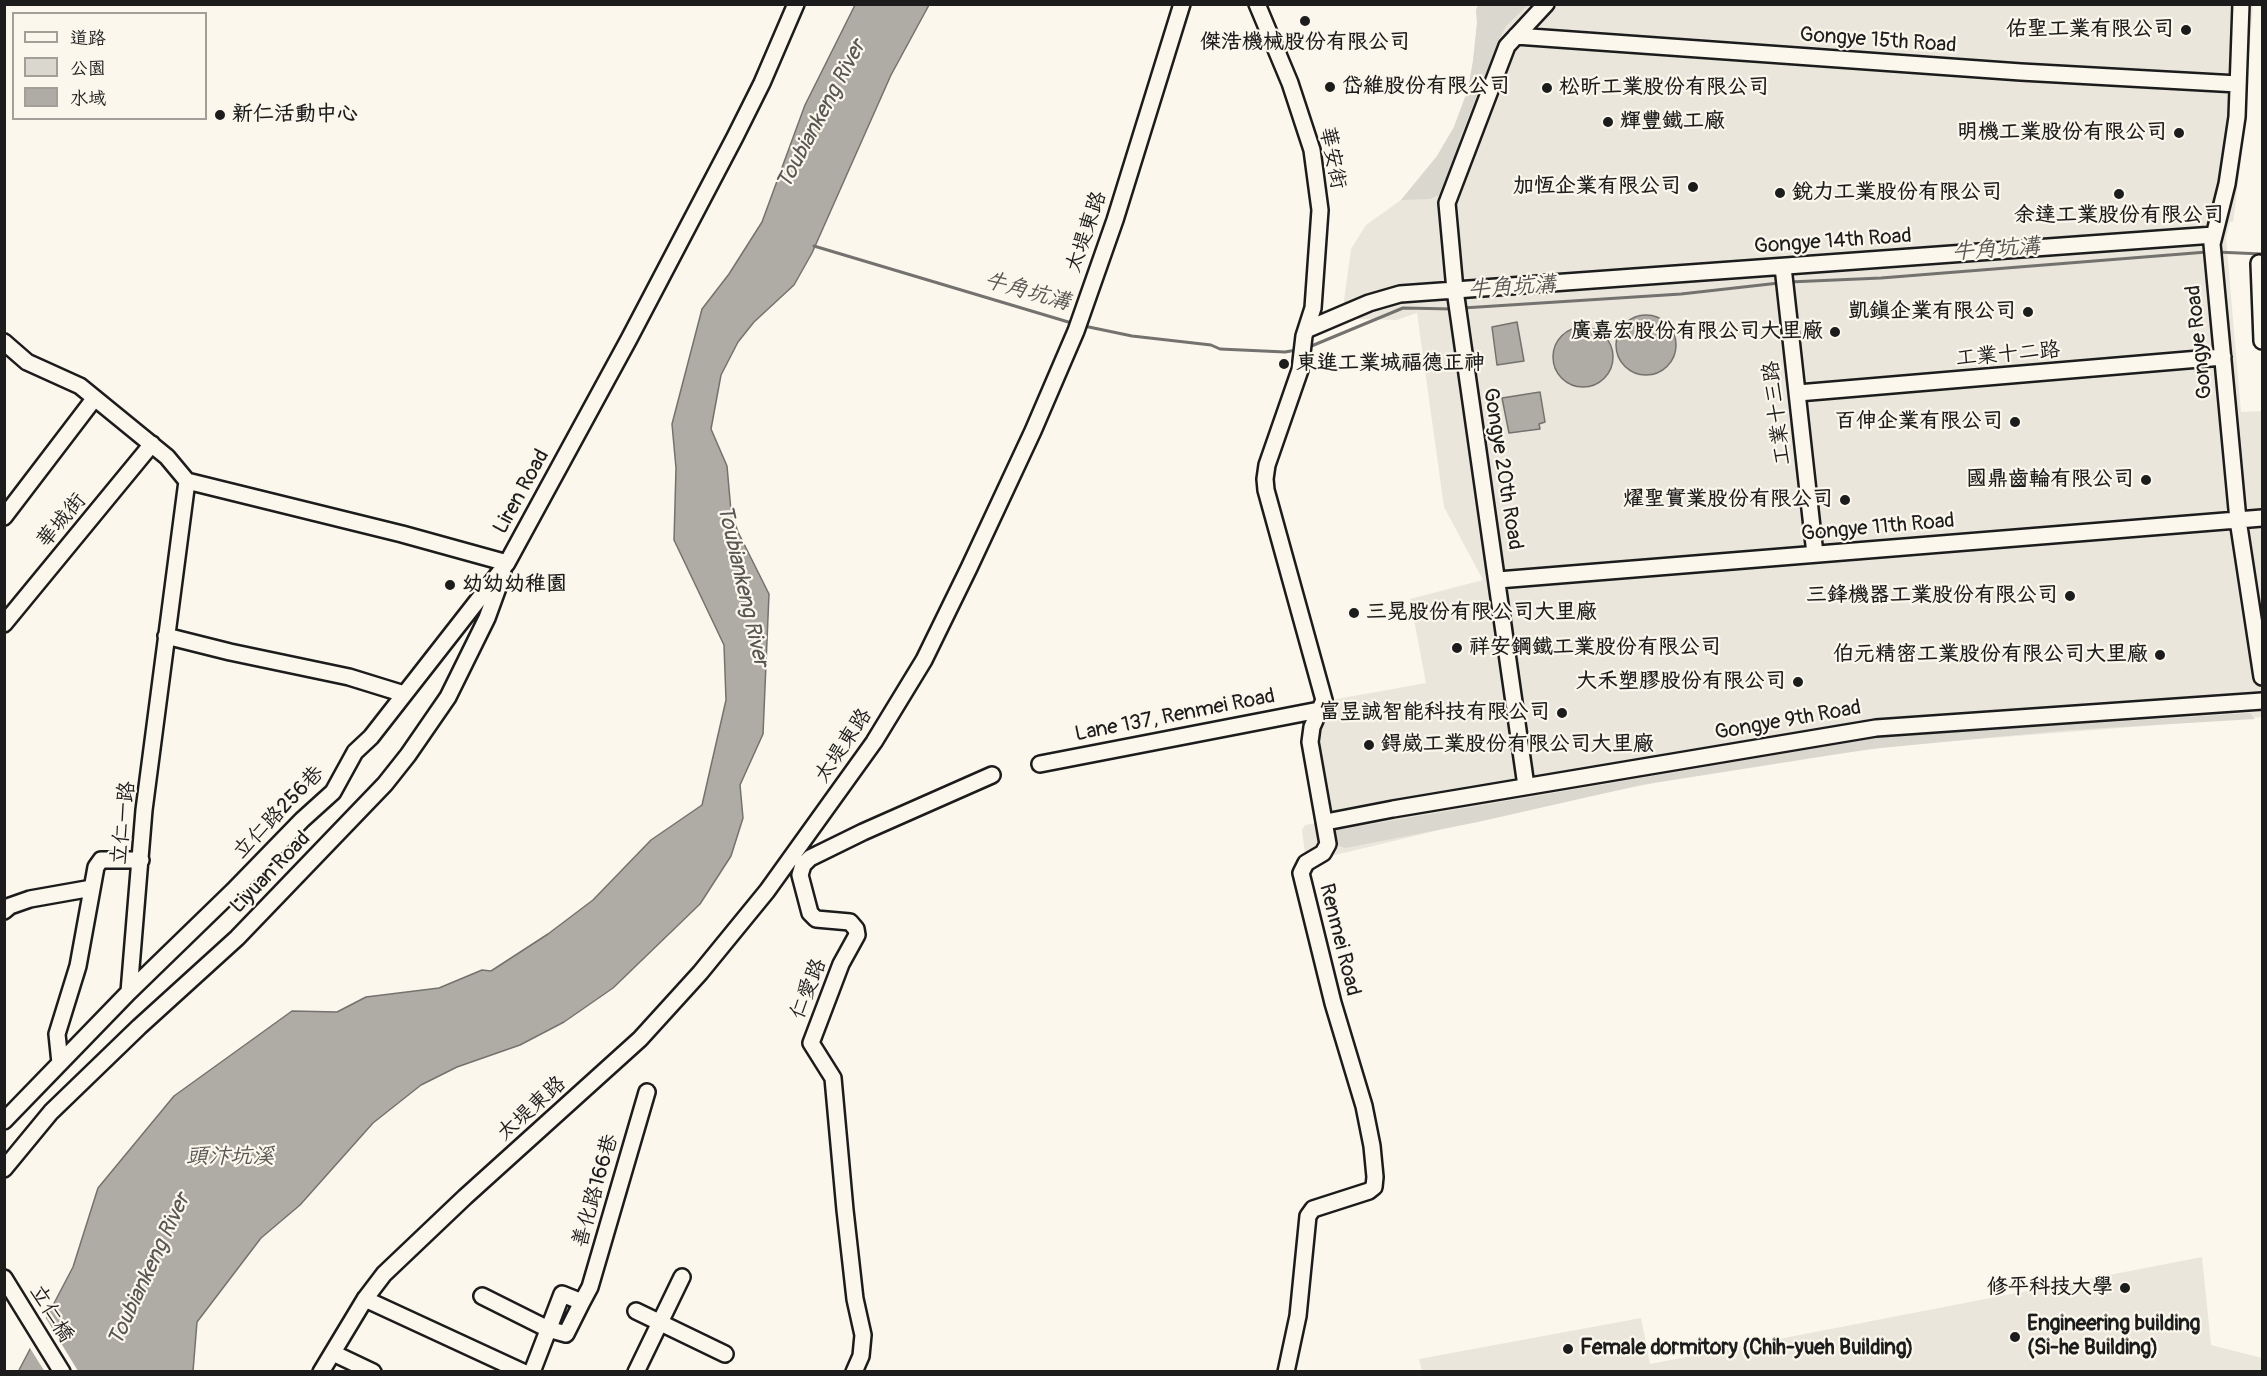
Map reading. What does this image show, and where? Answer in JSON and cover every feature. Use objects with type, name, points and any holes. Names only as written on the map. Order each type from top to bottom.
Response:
[{"type":"street","name":"Liren Road","points":[[187,481],[402,534],[507,563],[726,155],[762,83],[796,4]]},
{"type":"street","name":"太堤東路","points":[[321,1371],[365,1299],[384,1274],[456,1205],[640,1039],[700,973],[766,891],[862,760],[924,660],[1033,431],[1076,331],[1115,220],[1182,4]]},
{"type":"street","name":"華安街","points":[[1257,4],[1290,83],[1317,172],[1320,210],[1319,239],[1313,308],[1302,354]]},
{"type":"street","name":"Gongye 20th Road","points":[[1526,786],[1498,580],[1458,318],[1447,203],[1507,46],[1546,4]]},
{"type":"street","name":"Gongye Road","points":[[2241,4],[2233,149],[2213,237],[2213,264],[2238,520],[2262,677]]},
{"type":"street","name":"Gongye 15th Road","points":[[1516,36],[2009,71],[2238,84]]},
{"type":"street","name":"Gongye 14th Road","points":[[1306,332],[1383,298],[1400,294],[1455,293],[2213,237]]},
{"type":"street","points":[[2259,262],[2262,341]]},
{"type":"street","name":"工業十三路","points":[[1783,270],[1815,554]]},
{"type":"street","points":[[4,342],[16,355],[27,362],[80,387],[167,457],[187,481]]},
{"type":"street","name":"Renmei Road","points":[[1286,1371],[1298,1316],[1309,1213],[1319,1207],[1369,1191],[1374,1187],[1375,1182],[1372,1146],[1362,1100],[1338,1023],[1302,873],[1306,863],[1328,847],[1326,822],[1310,742],[1318,710],[1324,700],[1266,490],[1265,479],[1267,465],[1300,370],[1302,354]]},
{"type":"street","name":"工業十二路","points":[[1798,393],[2223,357]]},
{"type":"street","points":[[4,517],[94,399]]},
{"type":"street","name":"華城街","points":[[4,624],[152,444]]},
{"type":"street","name":"立仁一路","points":[[129,992],[144,810],[187,481]]},
{"type":"street","name":"Gongye 11th Road","points":[[1498,580],[2262,518]]},
{"type":"street","name":"立仁路256巷","points":[[129,992],[333,792],[355,752],[371,737],[445,645],[507,563]]},
{"type":"street","name":"Liyuan Road","points":[[4,1169],[51,1112],[138,1027],[237,938],[385,784],[448,697],[487,618],[507,563]]},
{"type":"street","points":[[166,636],[349,677],[404,694]]},
{"type":"street","name":"Gongye 9th Road","points":[[1326,822],[1876,728],[2262,701]]},
{"type":"street","name":"Lane 137, Renmei Road","points":[[1040,764],[1318,710]]},
{"type":"street","name":"仁愛路","points":[[854,1371],[861,1356],[863,1335],[855,1299],[833,1078],[811,1043],[841,964],[857,935],[856,928],[850,922],[816,919],[810,914],[800,875],[803,865],[810,858],[992,775]]},
{"type":"street","points":[[60,1063],[57,1034],[78,966],[96,867],[101,860],[141,860]]},
{"type":"street","points":[[4,911],[10,906],[30,899],[92,888]]},
{"type":"street","points":[[4,1121],[129,992]]},
{"type":"street","name":"善化路166巷","points":[[549,1329],[566,1334],[590,1287],[647,1092]]},
{"type":"street","points":[[636,1371],[682,1277]]},
{"type":"street","name":"立仁橋","points":[[4,1278],[62,1371]]},
{"type":"street","points":[[532,1371],[562,1294],[582,1302]]},
{"type":"street","points":[[482,1296],[549,1329]]},
{"type":"street","points":[[365,1299],[523,1371]]},
{"type":"street","points":[[636,1311],[725,1354]]},
{"type":"street","points":[[333,1353],[373,1371]]},
{"type":"shaded area","points":[[1478,5],[2253,5],[2241,161],[2233,222],[2230,222],[2226,238],[2241,412],[2262,411],[2262,717],[1913,744],[1722,769],[1527,809],[1306,862],[1302,830],[1305,825],[1316,823],[1301,736],[1306,733],[1315,703],[1426,683],[1410,599],[1483,580],[1444,507],[1417,313],[1396,320],[1359,319],[1343,308],[1351,249],[1366,225],[1401,200],[1437,156],[1454,127],[1468,89]]},
{"type":"shaded area","name":"修平科技大學","points":[[2202,1257],[2211,1345],[2262,1358],[2262,1371],[1422,1372],[1419,1359],[1641,1318],[1650,1364]]},
{"type":"green space","points":[[1478,5],[1528,5],[1506,26],[1499,39],[1459,141],[1458,151],[1439,195],[1430,199],[1401,200],[1437,156],[1454,127],[1468,89]]},
{"type":"green space","points":[[2250,713],[2255,719],[2070,730],[1870,749],[1641,785],[1478,822],[1346,848],[1339,846],[1334,837],[1334,832],[1337,830],[1881,737]]},
{"type":"water","name":"頭汴坑溪","points":[[855,5],[929,5],[891,75],[812,253],[794,285],[754,322],[738,342],[721,375],[711,429],[727,466],[731,511],[738,532],[769,594],[763,734],[740,785],[743,818],[731,856],[700,904],[613,988],[564,1022],[520,1045],[457,1067],[421,1085],[373,1123],[300,1205],[261,1238],[197,1322],[193,1371],[18,1372],[73,1267],[98,1188],[174,1096],[292,1011],[337,1012],[366,997],[439,988],[482,970],[491,971],[548,934],[593,900],[651,840],[702,805],[726,700],[724,645],[674,540],[676,468],[672,424],[702,309],[729,274],[762,222],[805,105]]},
{"type":"water","points":[[1646,315],[1658,317],[1671,328],[1676,345],[1674,357],[1663,370],[1646,375],[1634,373],[1621,362],[1616,345],[1618,333],[1629,320]]},
{"type":"water","points":[[1517,322],[1524,361],[1497,365],[1492,327]]},
{"type":"water","points":[[1583,327],[1600,332],[1608,340],[1613,357],[1608,374],[1600,382],[1583,387],[1566,382],[1558,374],[1553,357],[1558,340],[1566,332]]},
{"type":"water","points":[[1540,392],[1545,422],[1539,424],[1540,429],[1509,433],[1502,398]]},
{"type":"pier","points":[[44,1315],[78,1371],[45,1372],[28,1345]]},
{"type":"waterway","name":"牛角坑溝","points":[[814,246],[1075,324]]},
{"type":"waterway","name":"牛角坑溝","points":[[1789,282],[1881,278],[2207,252]]},
{"type":"waterway","name":"牛角坑溝","points":[[2216,252],[2262,254]]},
{"type":"waterway","name":"牛角坑溝","points":[[1463,308],[1681,294],[1779,283]]},
{"type":"waterway","name":"牛角坑溝","points":[[1309,347],[1403,308],[1453,309]]},
{"type":"waterway","name":"牛角坑溝","points":[[1084,326],[1132,336],[1211,345],[1220,349],[1285,352],[1297,350]]},
{"type":"place","name":"傑浩機械股份有限公司","points":[[1305,21]]},
{"type":"place","name":"佑聖工業有限公司","points":[[2186,30]]},
{"type":"place","name":"岱維股份有限公司","points":[[1330,87]]},
{"type":"place","name":"松昕工業股份有限公司","points":[[1547,88]]},
{"type":"place","name":"新仁活動中心","points":[[220,115]]},
{"type":"place","name":"輝豐鐵工廠","points":[[1608,122]]},
{"type":"place","name":"明機工業股份有限公司","points":[[2179,133]]},
{"type":"place","name":"加恆企業有限公司","points":[[1693,187]]},
{"type":"place","name":"銳力工業股份有限公司","points":[[1780,193]]},
{"type":"place","name":"余達工業股份有限公司","points":[[2119,194]]},
{"type":"place","name":"凱鎮企業有限公司","points":[[2028,312]]},
{"type":"place","name":"廣嘉宏股份有限公司大里廠","points":[[1835,332]]},
{"type":"place","name":"東進工業城福德正神","points":[[1284,364]]},
{"type":"place","name":"百伸企業有限公司","points":[[2015,422]]},
{"type":"place","name":"國鼎齒輪有限公司","points":[[2146,480]]},
{"type":"place","name":"燿聖實業股份有限公司","points":[[1845,500]]},
{"type":"place","name":"幼幼幼稚園","points":[[450,585]]},
{"type":"place","name":"三鋒機器工業股份有限公司","points":[[2070,596]]},
{"type":"place","name":"三晃股份有限公司大里廠","points":[[1354,613]]},
{"type":"place","name":"祥安鋼鐵工業股份有限公司","points":[[1457,648]]},
{"type":"place","name":"伯元精密工業股份有限公司大里廠","points":[[2160,655]]},
{"type":"place","name":"大禾塑膠股份有限公司","points":[[1798,682]]},
{"type":"place","name":"富昱誠智能科技有限公司","points":[[1562,713]]},
{"type":"place","name":"鍀崴工業股份有限公司大里廠","points":[[1369,745]]},
{"type":"place","name":"修平科技大學","points":[[2125,1288]]},
{"type":"place","name":"Engineering building (Si-he Building)","points":[[2015,1337]]},
{"type":"place","name":"Female dormitory (Chih-yueh Building)","points":[[1568,1349]]},
{"type":"water label","name":"Toubiankeng River","points":[[822,115]]},
{"type":"water label","name":"Toubiankeng River","points":[[742,586]]},
{"type":"water label","name":"Toubiankeng River","points":[[150,1270]]}]
